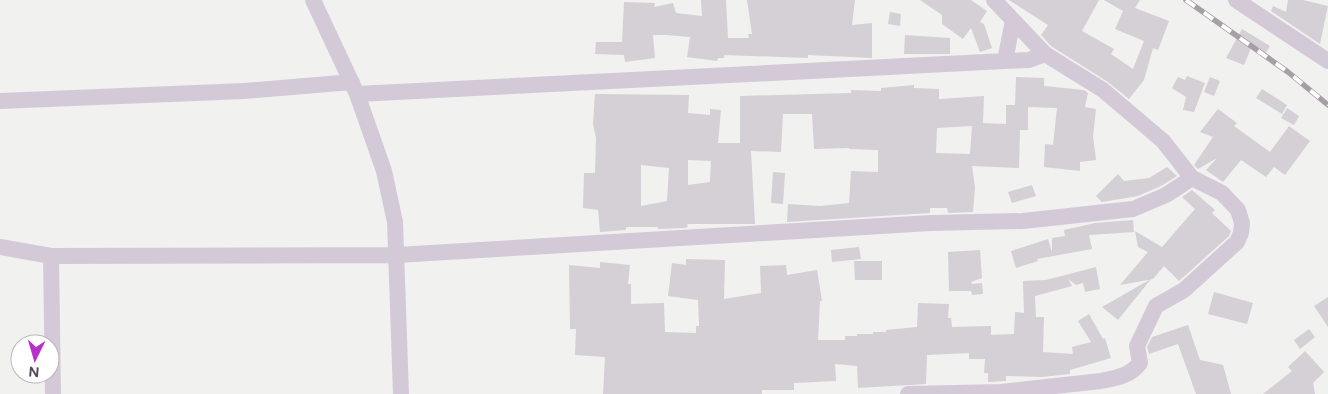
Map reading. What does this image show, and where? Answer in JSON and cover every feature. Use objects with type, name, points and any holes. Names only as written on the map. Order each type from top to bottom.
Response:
[{"type":"street","points":[[313,0],[354,88],[384,171],[395,222],[401,394]]},
{"type":"street","points":[[908,394],[1001,392],[1101,381],[1132,372],[1140,363],[1137,346],[1156,306],[1184,290],[1207,267],[1230,249],[1241,233],[1242,223],[1238,210],[1222,193],[1192,178],[1163,141],[1103,90],[1045,54],[994,0]]},
{"type":"street","points":[[1236,0],[1328,61]]},
{"type":"street","points":[[1005,61],[1013,20]]},
{"type":"street","points":[[0,101],[1028,60],[1045,54]]},
{"type":"street","points":[[0,247],[50,256],[396,255],[931,223],[1023,221],[1133,209],[1166,195],[1192,178]]},
{"type":"street","points":[[50,256],[53,394]]},
{"type":"building","points":[[701,0],[726,0],[728,38],[749,38],[748,34],[752,34],[747,0],[855,0],[852,25],[872,23],[872,58],[808,55],[808,58],[724,55],[724,58],[718,58],[717,61],[687,57],[690,37],[666,35],[653,35],[655,58],[625,62],[624,55],[595,54],[596,42],[622,42],[624,2],[655,3],[654,7],[673,3],[676,13],[702,16]]},
{"type":"building","points":[[920,0],[971,0],[987,11],[980,22],[984,24],[992,48],[980,52],[971,28],[963,39],[942,24],[942,15]]},
{"type":"building","points":[[1009,0],[1099,0],[1082,31],[1114,49],[1111,54],[1133,69],[1144,41],[1115,29],[1123,11],[1104,0],[1140,0],[1135,8],[1169,21],[1158,50],[1153,48],[1144,80],[1129,99],[1108,82],[1051,46],[1041,35],[1048,25]]},
{"type":"building","points":[[1288,0],[1303,0],[1328,6],[1320,44],[1271,11],[1273,6],[1286,12]]},
{"type":"building","points":[[890,12],[901,14],[900,26],[888,24]]},
{"type":"building","points":[[1242,29],[1270,46],[1264,56],[1251,48],[1244,65],[1226,58]]},
{"type":"building","points":[[905,35],[950,38],[950,54],[904,54]]},
{"type":"building","points":[[1187,76],[1205,83],[1194,112],[1183,110],[1186,97],[1172,88],[1178,77],[1185,80]]},
{"type":"building","points":[[1016,77],[1044,78],[1044,86],[1084,90],[1088,93],[1085,107],[1096,109],[1093,136],[1096,160],[1080,162],[1080,171],[1044,167],[1045,144],[1053,145],[1057,108],[1028,107],[1028,130],[1020,130],[1019,168],[972,166],[975,187],[973,212],[948,213],[947,208],[930,208],[930,213],[787,222],[788,204],[820,206],[849,203],[851,171],[878,172],[878,150],[849,148],[814,149],[812,114],[783,114],[781,152],[751,151],[755,224],[687,224],[688,227],[685,228],[658,229],[658,227],[626,227],[626,230],[600,232],[598,210],[583,208],[584,173],[595,173],[596,138],[593,124],[595,94],[689,95],[688,113],[710,115],[710,109],[721,110],[718,143],[740,143],[740,96],[851,93],[851,90],[881,91],[881,88],[914,85],[914,88],[939,89],[939,99],[984,96],[983,123],[1006,124],[1006,105],[1015,105]],"holes":[[[972,126],[970,154],[936,153],[937,128]],[[688,160],[711,161],[710,182],[688,185]],[[641,165],[669,168],[667,201],[641,206]]]},
{"type":"building","points":[[1210,77],[1220,81],[1214,96],[1204,92]]},
{"type":"building","points":[[1262,89],[1287,105],[1282,114],[1256,98]]},
{"type":"building","points":[[1287,108],[1299,116],[1294,125],[1281,118]]},
{"type":"building","points":[[1218,109],[1237,123],[1234,126],[1270,152],[1289,126],[1310,141],[1285,175],[1274,167],[1266,177],[1241,160],[1223,182],[1206,170],[1217,158],[1198,169],[1194,165],[1213,137],[1200,132]]},
{"type":"building","points":[[1167,167],[1177,176],[1161,186],[1138,196],[1102,202],[1096,196],[1118,174],[1124,181],[1149,178]]},
{"type":"building","points":[[773,172],[785,173],[783,204],[771,203]]},
{"type":"building","points":[[1032,185],[1036,196],[1012,203],[1008,192]]},
{"type":"building","points":[[1192,190],[1215,210],[1212,213],[1231,231],[1229,236],[1179,281],[1164,266],[1153,279],[1120,285],[1148,252],[1138,247],[1135,231],[1162,247],[1195,209],[1182,197]]},
{"type":"building","points":[[1133,220],[1134,232],[1089,235],[1092,249],[1037,259],[1038,261],[1016,268],[1011,251],[1048,239],[1052,252],[1052,238],[1065,236],[1064,230],[1095,223]]},
{"type":"building","points":[[859,247],[861,259],[832,262],[831,250]]},
{"type":"building","points":[[980,250],[982,278],[971,282],[972,284],[982,283],[983,294],[972,295],[971,291],[949,291],[948,252]]},
{"type":"building","points":[[686,259],[725,260],[724,299],[761,293],[760,266],[786,265],[787,275],[817,270],[822,301],[820,301],[818,340],[845,340],[845,336],[917,327],[918,303],[949,304],[948,318],[951,318],[952,327],[991,326],[991,335],[1014,334],[1015,312],[1024,313],[1023,281],[1046,280],[1096,267],[1100,289],[1085,292],[1083,283],[1076,285],[1068,279],[1072,286],[1035,296],[1036,317],[1044,317],[1043,352],[1073,354],[1072,347],[1091,342],[1078,321],[1089,314],[1103,339],[1105,338],[1111,358],[1070,370],[1070,374],[1042,377],[1006,376],[1006,381],[988,382],[988,373],[984,373],[985,359],[969,359],[969,353],[927,355],[926,384],[858,388],[857,366],[835,364],[836,381],[794,383],[794,390],[762,390],[762,394],[603,394],[605,357],[575,355],[576,329],[570,329],[569,265],[600,268],[600,262],[630,265],[628,284],[631,284],[631,304],[664,303],[665,332],[696,333],[696,326],[699,326],[698,300],[668,296],[672,263],[686,265]]},
{"type":"building","points":[[854,261],[882,261],[882,280],[855,280]]},
{"type":"building","points":[[1151,279],[1118,320],[1102,307]]},
{"type":"building","points":[[1214,292],[1253,303],[1247,324],[1208,314]]},
{"type":"building","points":[[1328,297],[1328,327],[1314,306]]},
{"type":"building","points":[[1188,325],[1200,360],[1223,365],[1231,394],[1196,394],[1178,344],[1149,354],[1147,347],[1152,337]]},
{"type":"building","points":[[1309,329],[1315,337],[1300,349],[1294,340]]},
{"type":"building","points":[[1305,351],[1324,372],[1313,383],[1315,394],[1263,394],[1292,371],[1288,367]]},
{"type":"railway","points":[[1186,0],[1288,72],[1328,105]]}]
